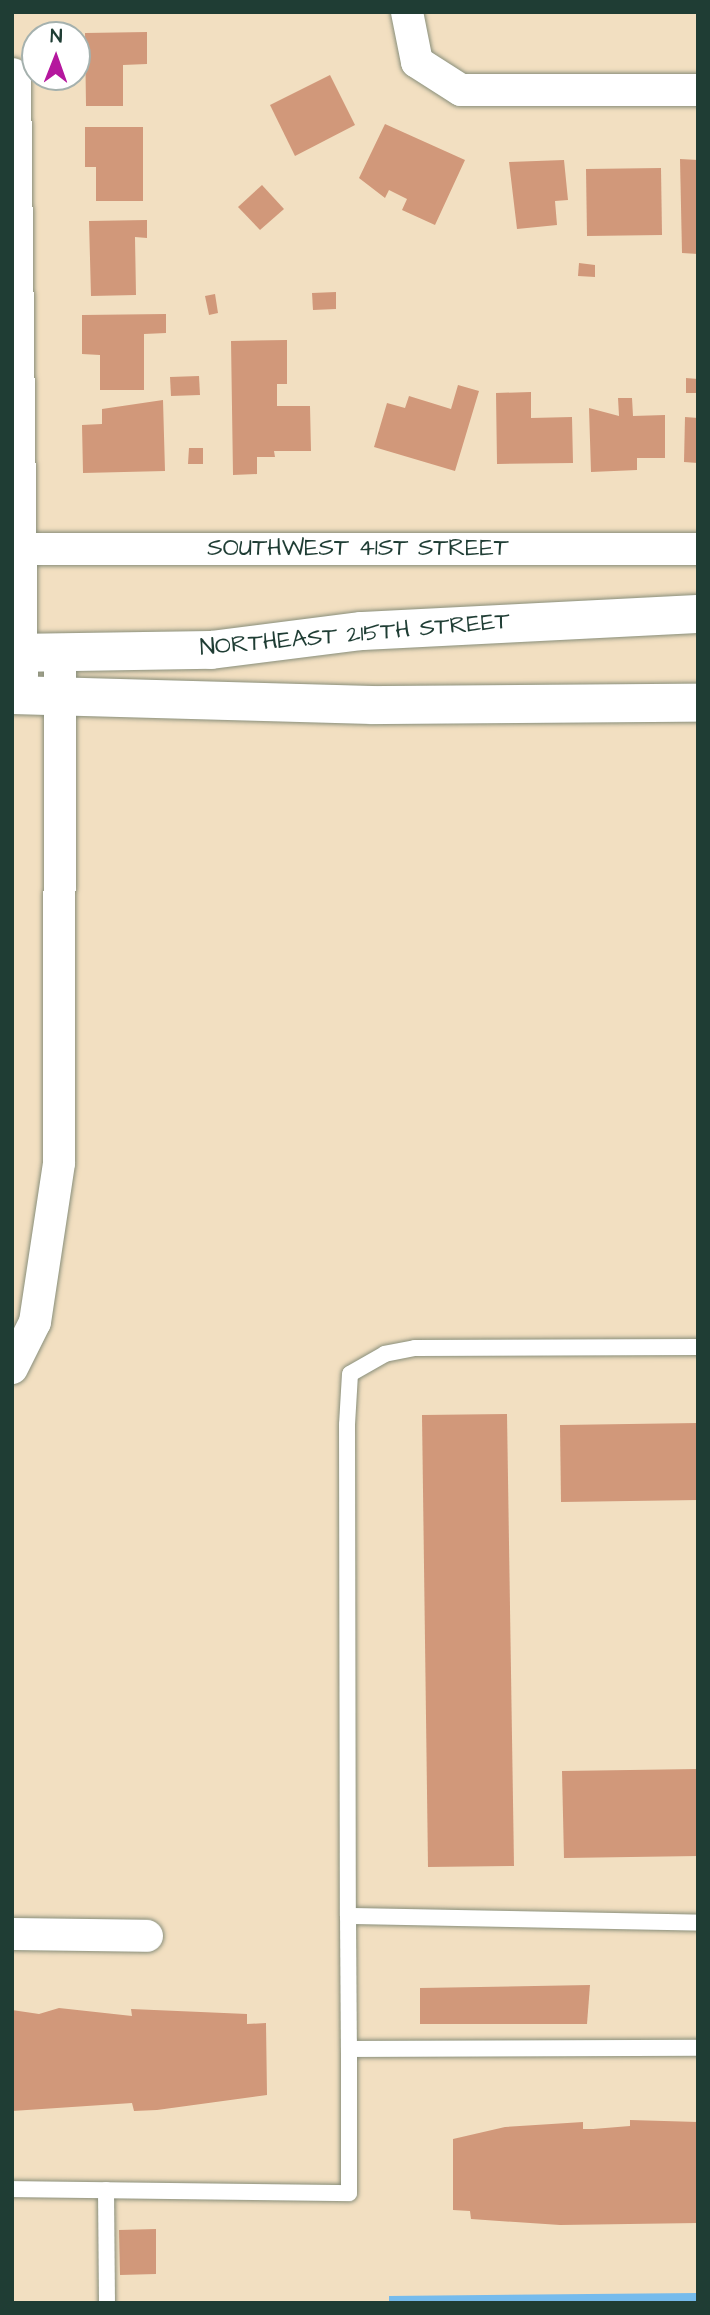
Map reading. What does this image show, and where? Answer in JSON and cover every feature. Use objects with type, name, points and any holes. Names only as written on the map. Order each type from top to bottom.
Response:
[{"type":"street","points":[[407,12],[417,62],[461,90],[698,90]]},
{"type":"street","points":[[12,77],[19,549],[15,695]]},
{"type":"street","name":"SOUTHWEST 41ST STREET","points":[[19,549],[698,549]]},
{"type":"street","name":"NORTHEAST 215TH STREET","points":[[15,653],[211,650],[362,631],[580,615],[698,614]]},
{"type":"street","points":[[12,1368],[36,1322],[60,1163],[60,654]]},
{"type":"street","name":"NORTHEAST 215TH STREET","points":[[15,695],[372,705],[698,703]]},
{"type":"street","points":[[12,1934],[147,1936]]},
{"type":"lane","points":[[12,2189],[349,2193],[350,1374],[385,1354],[415,1348],[698,1347]]},
{"type":"lane","points":[[348,1916],[698,1923]]},
{"type":"lane","points":[[349,2049],[698,2048]]},
{"type":"lane","points":[[106,2190],[107,2303]]},
{"type":"water","points":[[698,2293],[698,2303],[389,2303],[389,2296]]},
{"type":"building","points":[[147,32],[147,64],[123,65],[123,106],[86,106],[86,91],[91,91],[91,33]]},
{"type":"building","points":[[330,75],[355,125],[295,156],[270,105]]},
{"type":"building","points":[[385,124],[465,160],[435,225],[402,210],[407,199],[389,190],[385,198],[359,178]]},
{"type":"building","points":[[85,127],[143,127],[143,201],[96,201],[96,167],[85,167]]},
{"type":"building","points":[[680,159],[698,160],[698,254],[682,253]]},
{"type":"building","points":[[564,160],[568,200],[555,201],[557,225],[517,229],[509,162]]},
{"type":"building","points":[[661,168],[662,235],[587,236],[586,169]]},
{"type":"building","points":[[262,185],[284,209],[260,230],[238,207]]},
{"type":"building","points":[[147,220],[147,238],[135,237],[136,295],[91,296],[89,221]]},
{"type":"building","points":[[579,263],[595,265],[595,277],[578,276]]},
{"type":"building","points":[[336,292],[336,309],[313,310],[312,293]]},
{"type":"building","points":[[215,294],[218,313],[209,315],[205,296]]},
{"type":"building","points":[[166,314],[166,333],[144,334],[144,390],[100,390],[100,355],[82,354],[82,315]]},
{"type":"building","points":[[287,340],[287,384],[277,384],[277,406],[310,406],[311,451],[274,451],[275,457],[257,457],[257,474],[233,475],[231,341]]},
{"type":"building","points":[[199,376],[200,395],[171,396],[170,377]]},
{"type":"building","points":[[686,378],[698,379],[698,393],[686,393]]},
{"type":"building","points":[[458,385],[479,391],[455,471],[374,447],[387,403],[405,408],[409,396],[451,409]]},
{"type":"building","points":[[531,392],[531,418],[572,417],[573,463],[497,464],[496,393]]},
{"type":"building","points":[[618,398],[632,398],[633,416],[665,415],[665,458],[637,458],[637,470],[591,472],[589,408],[619,416]]},
{"type":"building","points":[[163,400],[165,471],[83,473],[82,425],[102,424],[102,409]]},
{"type":"building","points":[[685,417],[698,418],[698,463],[684,462]]},
{"type":"building","points":[[189,448],[203,448],[203,464],[188,464]]},
{"type":"building","points":[[507,1414],[514,1866],[428,1867],[422,1415]]},
{"type":"building","points":[[698,1423],[698,1500],[561,1502],[560,1425]]},
{"type":"building","points":[[698,1769],[698,1856],[564,1858],[562,1771]]},
{"type":"building","points":[[590,1985],[587,2024],[420,2024],[420,1988]]},
{"type":"building","points":[[59,2008],[132,2016],[131,2009],[247,2014],[247,2024],[266,2023],[267,2095],[157,2110],[134,2111],[132,2103],[12,2111],[12,2010],[39,2014]]},
{"type":"building","points":[[630,2120],[698,2122],[698,2223],[560,2225],[471,2219],[470,2211],[453,2210],[453,2139],[505,2127],[583,2122],[583,2129],[593,2129],[630,2126]]},
{"type":"building","points":[[156,2229],[156,2274],[120,2275],[119,2230]]}]
